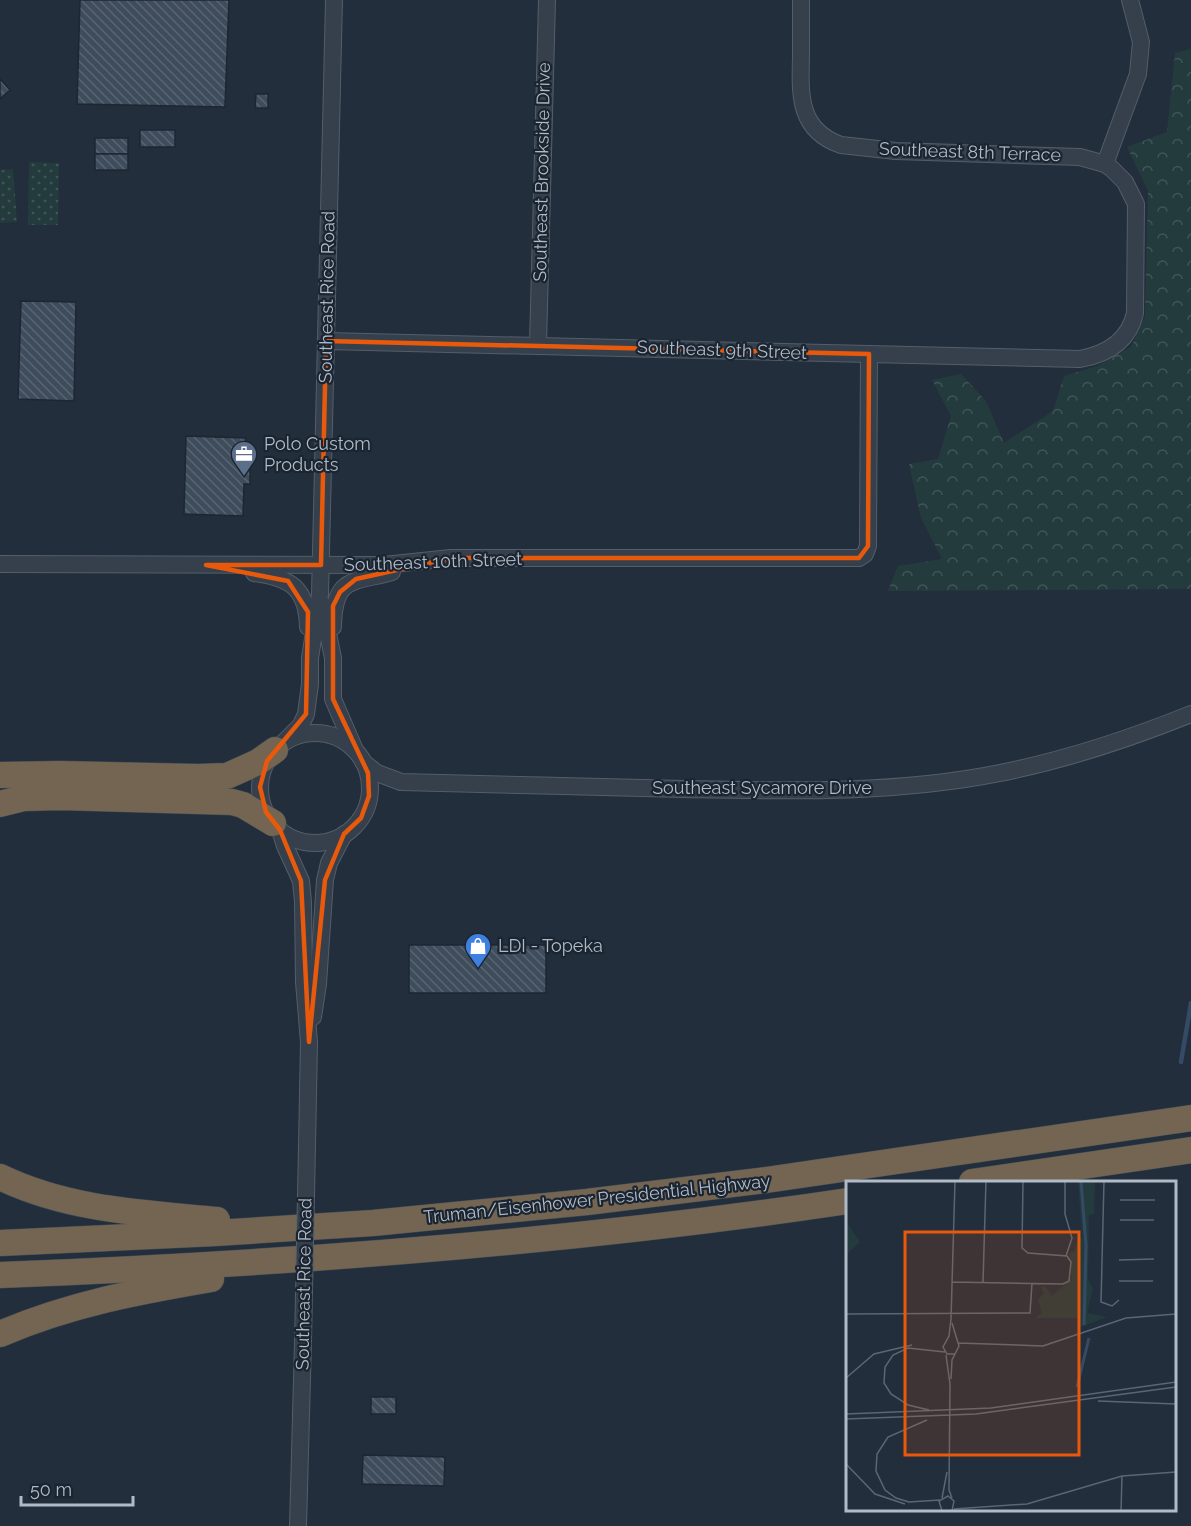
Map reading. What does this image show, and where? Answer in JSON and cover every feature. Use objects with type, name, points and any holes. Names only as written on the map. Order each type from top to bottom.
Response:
[{"type":"highway","points":[[0,775],[227,776],[258,762],[278,747]]},
{"type":"highway","points":[[0,804],[24,798],[60,797],[232,802],[243,805],[277,827]]},
{"type":"highway","name":"Truman/Eisenhower Presidential Highway","points":[[0,1243],[216,1233],[373,1222],[588,1202],[766,1180],[1191,1118]]},
{"type":"highway","points":[[979,1181],[1191,1150]]},
{"type":"highway","points":[[1114,1161],[1191,1158]]},
{"type":"highway","points":[[0,1177],[21,1187],[106,1210],[223,1221],[373,1222]]},
{"type":"highway","name":"Truman/Eisenhower Presidential Highway","points":[[0,1275],[144,1269],[380,1253],[683,1223],[846,1201]]},
{"type":"highway","points":[[0,1334],[34,1319],[105,1299],[215,1278],[380,1253]]},
{"type":"street","name":"Southeast Rice Road","points":[[278,747],[301,724],[306,714],[310,684],[310,658],[320,594],[334,0]]},
{"type":"street","name":"Southeast Brookside Drive","points":[[538,345],[547,0]]},
{"type":"street","name":"Southeast 8th Terrace","points":[[801,0],[800,94],[804,110],[813,127],[823,136],[841,146],[896,151],[1080,157],[1104,164],[1125,182],[1132,193],[1137,211],[1135,313],[1130,329],[1116,345]]},
{"type":"street","points":[[1104,164],[1138,74],[1141,42],[1130,0]]},
{"type":"street","name":"Southeast 9th Street","points":[[326,341],[1080,359],[1101,354],[1116,345]]},
{"type":"street","name":"Southeast 10th Street","points":[[0,564],[384,565],[452,558],[855,559],[865,554],[868,546],[869,354]]},
{"type":"street","points":[[333,658],[333,606],[340,592],[356,579],[389,573],[419,561]]},
{"type":"street","points":[[206,565],[279,577],[288,581],[301,594],[308,612],[310,658]]},
{"type":"street","name":"Southeast Rice Road","points":[[320,594],[333,658],[333,699],[359,756]]},
{"type":"street","name":"Southeast Sycamore Drive","points":[[359,756],[378,772],[401,782],[809,792],[880,789],[988,775],[1052,761],[1104,746],[1191,714]]},
{"type":"street","points":[[320,733],[339,739],[359,756],[368,772],[369,796],[361,818],[344,834],[326,841],[297,840],[277,827],[266,812],[261,800],[262,773],[267,761],[278,747],[300,735],[320,733]]},
{"type":"street","name":"Southeast Rice Road","points":[[277,827],[301,881],[304,982],[309,1042],[298,1526]]},
{"type":"street","name":"Southeast Rice Road","points":[[309,1042],[318,984],[325,880],[329,863],[344,834]]},
{"type":"highlighted area","points":[[326,341],[869,354],[868,546],[859,558],[451,558],[356,579],[340,592],[333,606],[333,699],[368,773],[369,796],[361,818],[344,834],[325,880],[309,1042],[301,881],[280,830],[266,812],[260,787],[267,761],[306,714],[308,612],[288,581],[206,565],[321,565]]},
{"type":"green space","points":[[1191,49],[1191,589],[888,591],[898,566],[942,559],[921,518],[909,464],[938,459],[951,416],[932,380],[961,374],[986,401],[1004,443],[1053,411],[1064,376],[1097,366],[1131,347],[1145,316],[1148,191],[1127,147],[1167,132],[1175,53]]},
{"type":"green space","points":[[29,162],[59,163],[58,225],[28,225]]},
{"type":"green space","points":[[13,169],[17,222],[0,223],[0,170]]},
{"type":"building","points":[[80,0],[229,0],[225,107],[77,104]]},
{"type":"building","points":[[0,79],[10,90],[0,99]]},
{"type":"building","points":[[256,94],[268,94],[268,108],[255,108]]},
{"type":"building","points":[[140,130],[175,130],[175,147],[140,147]]},
{"type":"building","points":[[95,138],[128,138],[128,154],[95,154]]},
{"type":"building","points":[[95,154],[128,154],[128,170],[95,170]]},
{"type":"building","points":[[21,301],[76,302],[74,401],[18,399]]},
{"type":"building","points":[[186,436],[246,438],[245,470],[250,470],[250,484],[244,484],[243,516],[184,514]]},
{"type":"building","name":"LDI - Topeka","points":[[409,945],[546,945],[546,993],[409,993]]},
{"type":"building","points":[[371,1397],[396,1397],[396,1414],[371,1414]]},
{"type":"building","points":[[363,1455],[445,1457],[444,1486],[362,1484]]},
{"type":"waterway","points":[[1181,1062],[1191,1003]]},
{"type":"place","name":"Polo Custom Products","points":[[244,477]]},
{"type":"place","name":"LDI - Topeka","points":[[478,969]]}]
